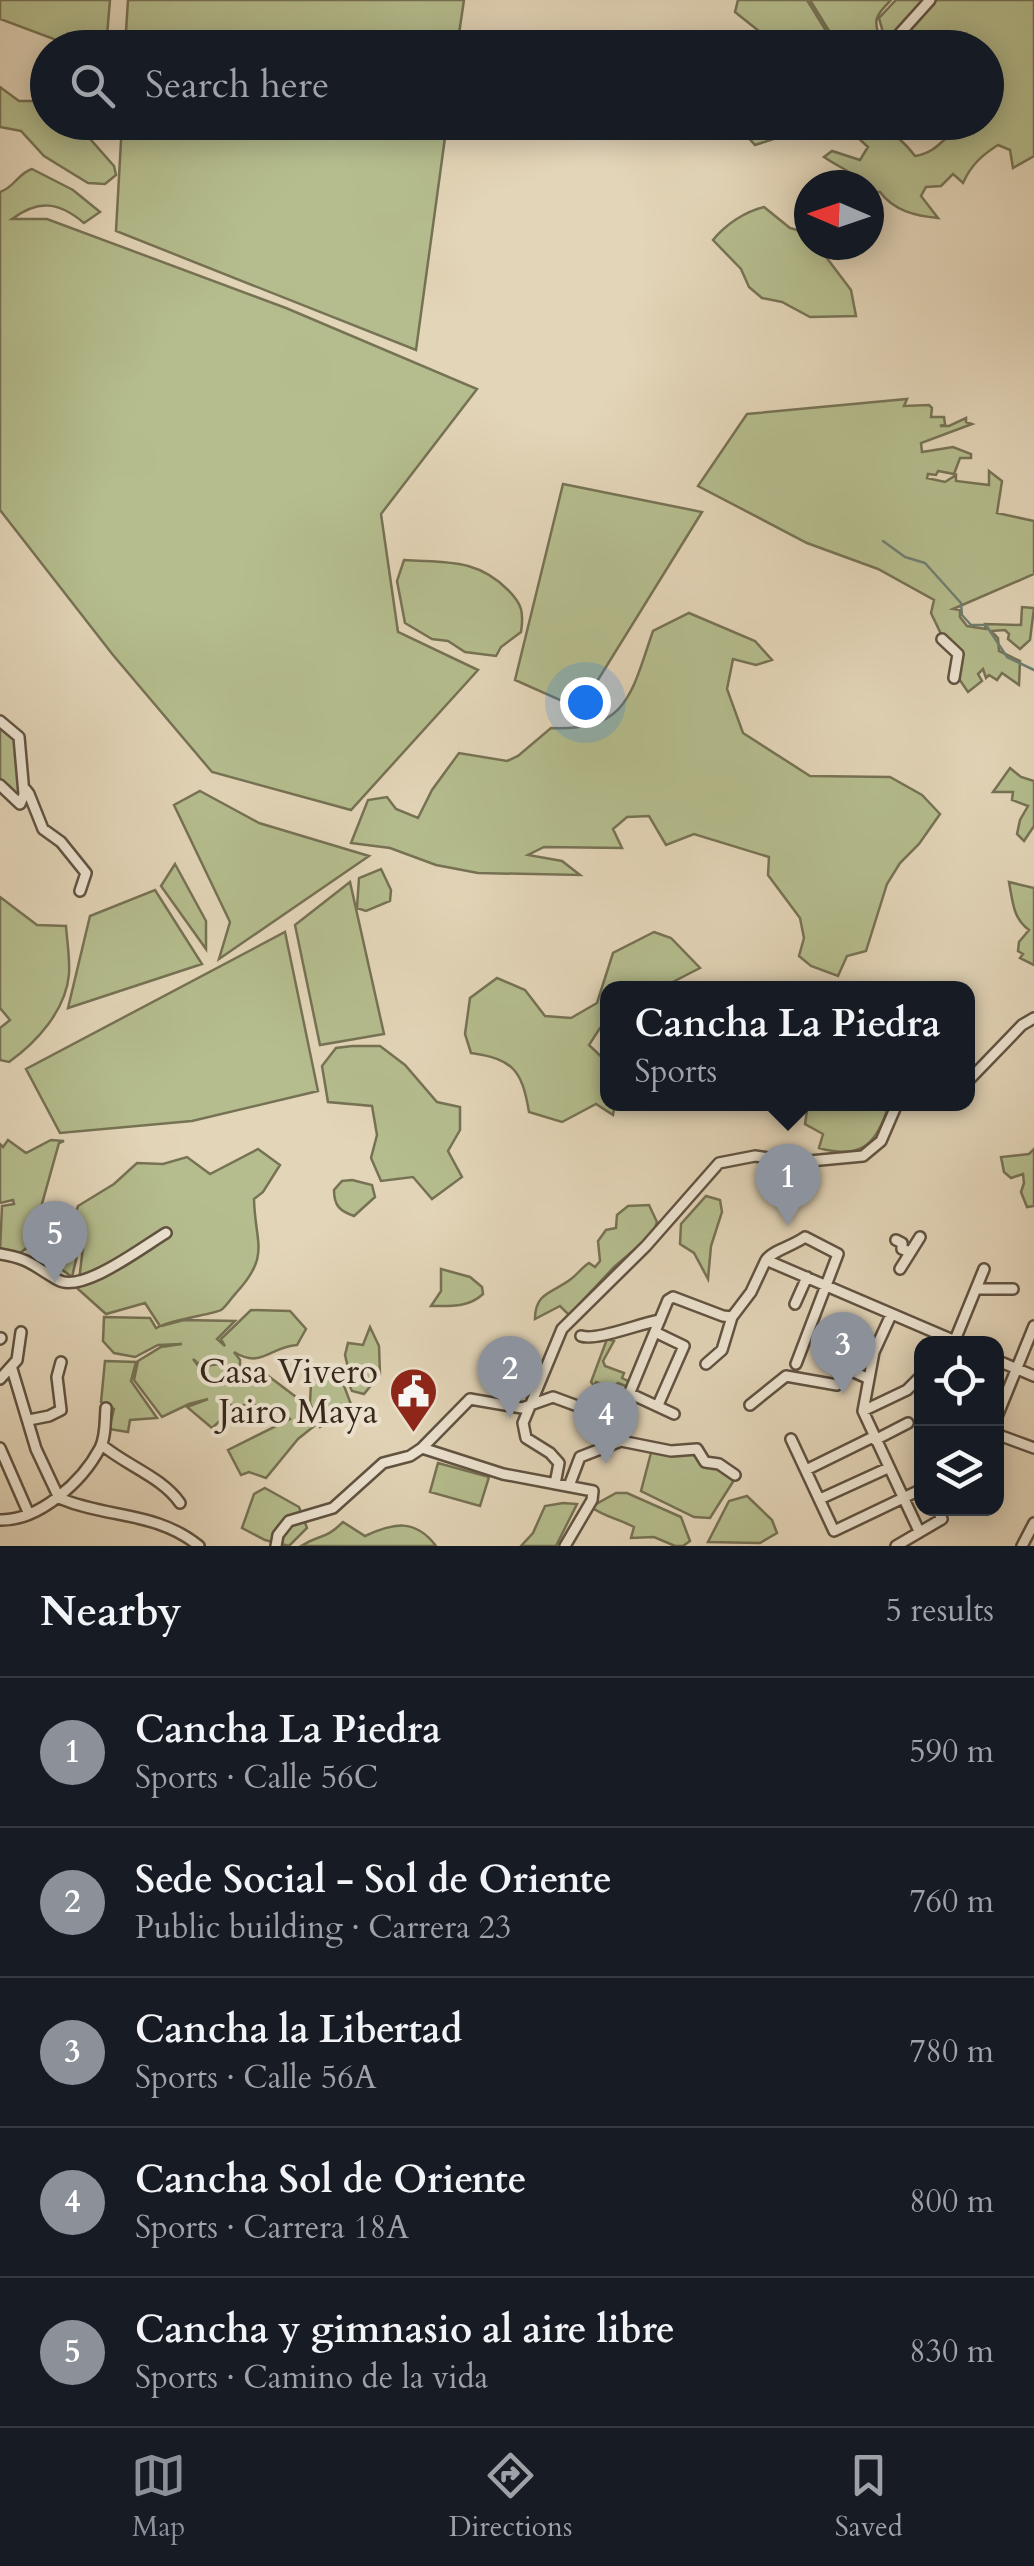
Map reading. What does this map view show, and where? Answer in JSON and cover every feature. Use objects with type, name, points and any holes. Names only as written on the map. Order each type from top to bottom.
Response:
[{"type":"street","points":[[903,30],[930,0]]},
{"type":"street","points":[[942,639],[958,654],[954,678]]},
{"type":"street","points":[[0,721],[18,737],[24,797]]},
{"type":"street","points":[[0,786],[16,802],[22,802],[26,790],[43,828],[86,872],[80,890]]},
{"type":"street","points":[[975,1074],[1014,1032],[1034,1018]]},
{"type":"street","points":[[555,1484],[558,1463],[550,1452],[530,1442],[523,1424],[562,1329],[647,1245],[719,1163],[756,1156],[800,1162],[862,1156],[880,1141],[893,1111]]},
{"type":"street","points":[[0,1254],[32,1262],[59,1281],[70,1283],[100,1274],[166,1233]]},
{"type":"street","points":[[706,1364],[722,1350],[732,1317],[741,1309],[766,1260],[772,1253],[808,1237],[838,1254],[796,1364]]},
{"type":"street","points":[[896,1240],[902,1243],[902,1249],[913,1244],[900,1270]]},
{"type":"street","points":[[766,1260],[944,1336]]},
{"type":"street","points":[[960,1336],[984,1270]]},
{"type":"street","points":[[807,1277],[797,1298],[818,1302]]},
{"type":"street","points":[[976,1289],[1013,1289]]},
{"type":"street","points":[[616,1441],[617,1421],[672,1297],[732,1317]]},
{"type":"street","points":[[891,1314],[874,1352],[863,1411],[919,1531]]},
{"type":"street","points":[[585,1337],[660,1320]]},
{"type":"street","points":[[1004,1400],[1034,1326]]},
{"type":"street","points":[[0,1378],[12,1369],[20,1351],[21,1332]]},
{"type":"street","points":[[631,1394],[666,1409],[684,1346],[656,1332]]},
{"type":"street","points":[[814,1381],[824,1361],[868,1378]]},
{"type":"street","points":[[29,1420],[61,1410],[57,1377],[61,1362]]},
{"type":"street","points":[[508,1362],[543,1372]]},
{"type":"street","points":[[1004,1363],[1034,1376]]},
{"type":"street","points":[[12,1369],[36,1449],[59,1498],[96,1512],[167,1524],[199,1546]]},
{"type":"street","points":[[750,1405],[786,1376],[837,1385]]},
{"type":"street","points":[[863,1411],[914,1382]]},
{"type":"street","points":[[276,1546],[278,1535],[289,1521],[333,1508],[383,1463],[410,1456],[422,1448],[470,1400],[479,1398],[522,1408],[552,1397],[617,1421]]},
{"type":"street","points":[[0,1520],[18,1520],[59,1498],[102,1445],[106,1408]]},
{"type":"street","points":[[806,1470],[908,1424]]},
{"type":"street","points":[[1004,1437],[1034,1448]]},
{"type":"street","points":[[791,1439],[834,1531],[914,1493]]},
{"type":"street","points":[[570,1486],[580,1457],[616,1441],[672,1452],[697,1449],[704,1462],[719,1464],[734,1474]]},
{"type":"street","points":[[102,1445],[170,1488],[180,1503]]},
{"type":"street","points":[[0,1448],[28,1512]]},
{"type":"street","points":[[422,1448],[503,1474],[590,1489],[594,1494],[565,1546]]},
{"type":"street","points":[[820,1499],[888,1468]]},
{"type":"street","points":[[896,1546],[942,1520],[940,1516]]},
{"type":"street","points":[[1022,1546],[1033,1522]]},
{"type":"green space","points":[[0,0],[110,0],[107,30],[30,30],[0,19]]},
{"type":"green space","points":[[128,0],[464,0],[460,30],[126,30]]},
{"type":"green space","points":[[738,0],[807,0],[826,30],[758,30],[735,12]]},
{"type":"green space","points":[[810,0],[891,0],[877,19],[877,30],[829,30]]},
{"type":"green space","points":[[896,0],[1034,0],[1034,156],[1013,168],[1010,150],[998,145],[978,161],[963,183],[953,174],[941,186],[926,187],[921,196],[938,218],[914,214],[886,198],[884,170],[845,170],[824,157],[832,151],[860,160],[868,147],[860,140],[900,140],[915,156],[945,140],[1004,140],[1004,30],[882,30],[879,18]]},
{"type":"green space","points":[[0,87],[19,101],[30,101],[30,140],[91,140],[114,166],[116,175],[105,184],[88,183],[44,156],[21,131],[0,127]]},
{"type":"green space","points":[[121,140],[445,140],[416,350],[116,231]]},
{"type":"green space","points":[[32,169],[73,190],[100,212],[84,223],[57,207],[40,206],[12,219],[47,219],[286,308],[477,389],[381,514],[398,632],[478,670],[351,810],[212,772],[113,655],[0,510],[0,192]]},
{"type":"green space","points":[[764,207],[794,229],[794,260],[828,260],[851,290],[856,316],[810,317],[782,302],[762,298],[749,287],[741,269],[713,240],[749,212]]},
{"type":"green space","points":[[907,399],[904,406],[929,405],[931,417],[944,417],[945,424],[940,426],[966,418],[972,424],[921,443],[922,452],[953,447],[971,454],[971,458],[960,458],[954,474],[938,471],[927,478],[945,482],[956,475],[956,481],[989,485],[989,471],[1002,481],[997,513],[1034,521],[1034,574],[953,609],[960,610],[967,626],[986,629],[985,624],[1021,625],[1022,607],[1034,608],[1030,640],[1020,649],[1008,639],[1005,630],[991,631],[998,638],[999,651],[1020,661],[1019,685],[1002,673],[997,680],[989,675],[986,678],[983,669],[978,674],[982,681],[968,692],[957,676],[961,658],[943,638],[931,613],[934,600],[878,569],[807,543],[698,486],[747,414]]},
{"type":"green space","points":[[563,484],[702,512],[580,709],[515,680]]},
{"type":"green space","points":[[404,560],[447,562],[484,572],[516,600],[522,614],[521,632],[501,647],[496,656],[465,652],[405,623],[397,581]]},
{"type":"green space","points":[[689,613],[755,641],[772,660],[756,665],[733,659],[727,689],[743,733],[810,776],[890,777],[922,795],[940,814],[887,884],[866,951],[847,956],[838,976],[811,966],[799,956],[804,938],[800,918],[768,875],[769,857],[694,834],[666,845],[649,816],[627,817],[613,829],[622,848],[544,847],[528,855],[562,861],[580,875],[478,873],[436,865],[390,848],[351,843],[368,800],[387,797],[396,809],[418,818],[432,790],[459,753],[507,761],[551,728],[596,723],[611,715],[631,690],[653,631]]},
{"type":"green space","points":[[0,721],[16,732],[23,800],[0,785]]},
{"type":"green space","points":[[1010,768],[1034,781],[1034,826],[1024,841],[1017,834],[1028,806],[1012,800],[1013,792],[993,792]]},
{"type":"green space","points":[[200,791],[259,823],[369,856],[219,959],[230,922],[174,805]]},
{"type":"green space","points":[[175,864],[206,921],[206,949],[161,886]]},
{"type":"green space","points":[[381,869],[391,890],[390,901],[366,911],[357,908],[359,878]]},
{"type":"green space","points":[[350,882],[384,1034],[320,1045],[295,925]]},
{"type":"green space","points":[[1009,882],[1034,888],[1034,965],[1020,958],[1023,954],[1018,951],[1019,942],[1029,930],[1017,915]]},
{"type":"green space","points":[[155,890],[202,964],[68,1008],[90,916]]},
{"type":"green space","points":[[0,897],[37,925],[66,926],[69,962],[67,987],[56,1012],[30,1045],[9,1062],[0,1060],[0,1028],[10,1020],[0,1008]]},
{"type":"green space","points":[[285,932],[318,1091],[192,1121],[60,1133],[26,1069]]},
{"type":"green space","points":[[654,932],[671,938],[700,968],[675,981],[604,981],[613,953]]},
{"type":"green space","points":[[497,978],[525,990],[545,1016],[571,1018],[597,1003],[600,994],[600,1028],[589,1045],[600,1055],[600,1107],[596,1104],[562,1122],[529,1112],[519,1076],[506,1063],[471,1053],[465,1034],[470,998]]},
{"type":"green space","points":[[380,1046],[405,1065],[437,1102],[460,1107],[460,1130],[448,1151],[462,1177],[432,1199],[413,1177],[381,1181],[371,1158],[377,1135],[372,1106],[328,1102],[322,1066],[336,1048]]},
{"type":"green space","points":[[807,1111],[886,1111],[873,1139],[866,1146],[846,1152],[819,1148],[823,1134],[805,1124]]},
{"type":"green space","points":[[8,1140],[26,1153],[51,1140],[64,1141],[59,1143],[38,1218],[31,1215],[28,1247],[20,1253],[0,1251],[2,1206],[14,1204],[13,1200],[0,1203],[0,1144],[3,1147]]},
{"type":"green space","points":[[258,1149],[280,1165],[254,1199],[258,1249],[254,1269],[221,1310],[161,1326],[184,1320],[235,1321],[217,1339],[225,1346],[221,1339],[251,1310],[290,1311],[306,1329],[297,1345],[259,1358],[234,1352],[240,1360],[240,1370],[219,1362],[200,1365],[193,1359],[199,1367],[219,1364],[237,1372],[267,1375],[296,1397],[317,1422],[310,1403],[311,1383],[337,1367],[352,1407],[320,1427],[318,1423],[298,1439],[266,1478],[249,1472],[241,1475],[228,1450],[290,1419],[279,1406],[224,1405],[232,1410],[212,1428],[187,1407],[208,1399],[189,1404],[162,1417],[134,1380],[138,1361],[161,1347],[182,1344],[158,1345],[135,1357],[114,1353],[103,1341],[104,1317],[150,1318],[156,1328],[160,1326],[145,1303],[106,1314],[78,1289],[83,1247],[72,1223],[78,1206],[114,1184],[137,1163],[163,1164],[187,1157],[210,1174]]},
{"type":"green space","points":[[1034,1149],[1034,1206],[1027,1207],[1021,1192],[1023,1174],[1011,1178],[1004,1172],[1001,1157],[1029,1154]]},
{"type":"green space","points":[[342,1181],[372,1185],[375,1197],[354,1216],[339,1207],[334,1196]]},
{"type":"green space","points":[[706,1196],[720,1200],[722,1212],[711,1246],[708,1279],[694,1253],[680,1244],[681,1224]]},
{"type":"green space","points":[[649,1205],[657,1222],[653,1234],[614,1267],[569,1315],[560,1306],[535,1319],[538,1303],[546,1294],[589,1263],[595,1267],[600,1261],[598,1241],[606,1230],[616,1228],[617,1215],[628,1206]]},
{"type":"green space","points":[[45,1242],[80,1243],[72,1277],[33,1248]]},
{"type":"green space","points":[[441,1269],[470,1277],[482,1287],[483,1294],[465,1304],[431,1306],[441,1291]]},
{"type":"green space","points":[[370,1327],[379,1346],[380,1374],[364,1394],[352,1391],[346,1378],[350,1376],[345,1355],[348,1343],[363,1345]]},
{"type":"green space","points":[[607,1339],[614,1341],[603,1361],[605,1366],[624,1373],[622,1378],[630,1382],[628,1387],[618,1383],[612,1388],[596,1382],[594,1386],[591,1382]]},
{"type":"green space","points":[[105,1361],[136,1362],[131,1381],[157,1418],[130,1420],[128,1432],[109,1429],[114,1409],[101,1402]]},
{"type":"green space","points":[[652,1449],[696,1450],[736,1477],[710,1518],[694,1517],[641,1491]]},
{"type":"green space","points":[[438,1463],[489,1477],[480,1506],[430,1492]]},
{"type":"green space","points":[[265,1488],[299,1507],[307,1528],[289,1546],[242,1528],[254,1494]]},
{"type":"green space","points":[[616,1493],[627,1493],[681,1517],[690,1541],[675,1546],[654,1537],[631,1538],[634,1527],[591,1507]]},
{"type":"green space","points":[[747,1496],[772,1520],[777,1533],[760,1543],[708,1542],[729,1501]]},
{"type":"green space","points":[[577,1504],[556,1546],[521,1546],[533,1533],[545,1506]]},
{"type":"green space","points":[[343,1522],[365,1536],[394,1526],[412,1527],[436,1546],[301,1546],[332,1532]]},
{"type":"waterway","points":[[883,541],[905,557],[925,563],[961,603],[962,615],[971,625],[986,625],[1007,657],[1034,670]]},
{"type":"place","name":"Cancha La Piedra","points":[[788,1226]]},
{"type":"place","name":"Cancha y gimnasio al aire libre","points":[[55,1283]]},
{"type":"place","name":"Cancha la Libertad","points":[[843,1394]]},
{"type":"place","name":"Sede Social - Sol de Oriente","points":[[510,1418]]},
{"type":"place","name":"Casa Vivero Jairo Maya","points":[[413,1434]]},
{"type":"place","name":"Cancha Sol de Oriente","points":[[606,1464]]}]
